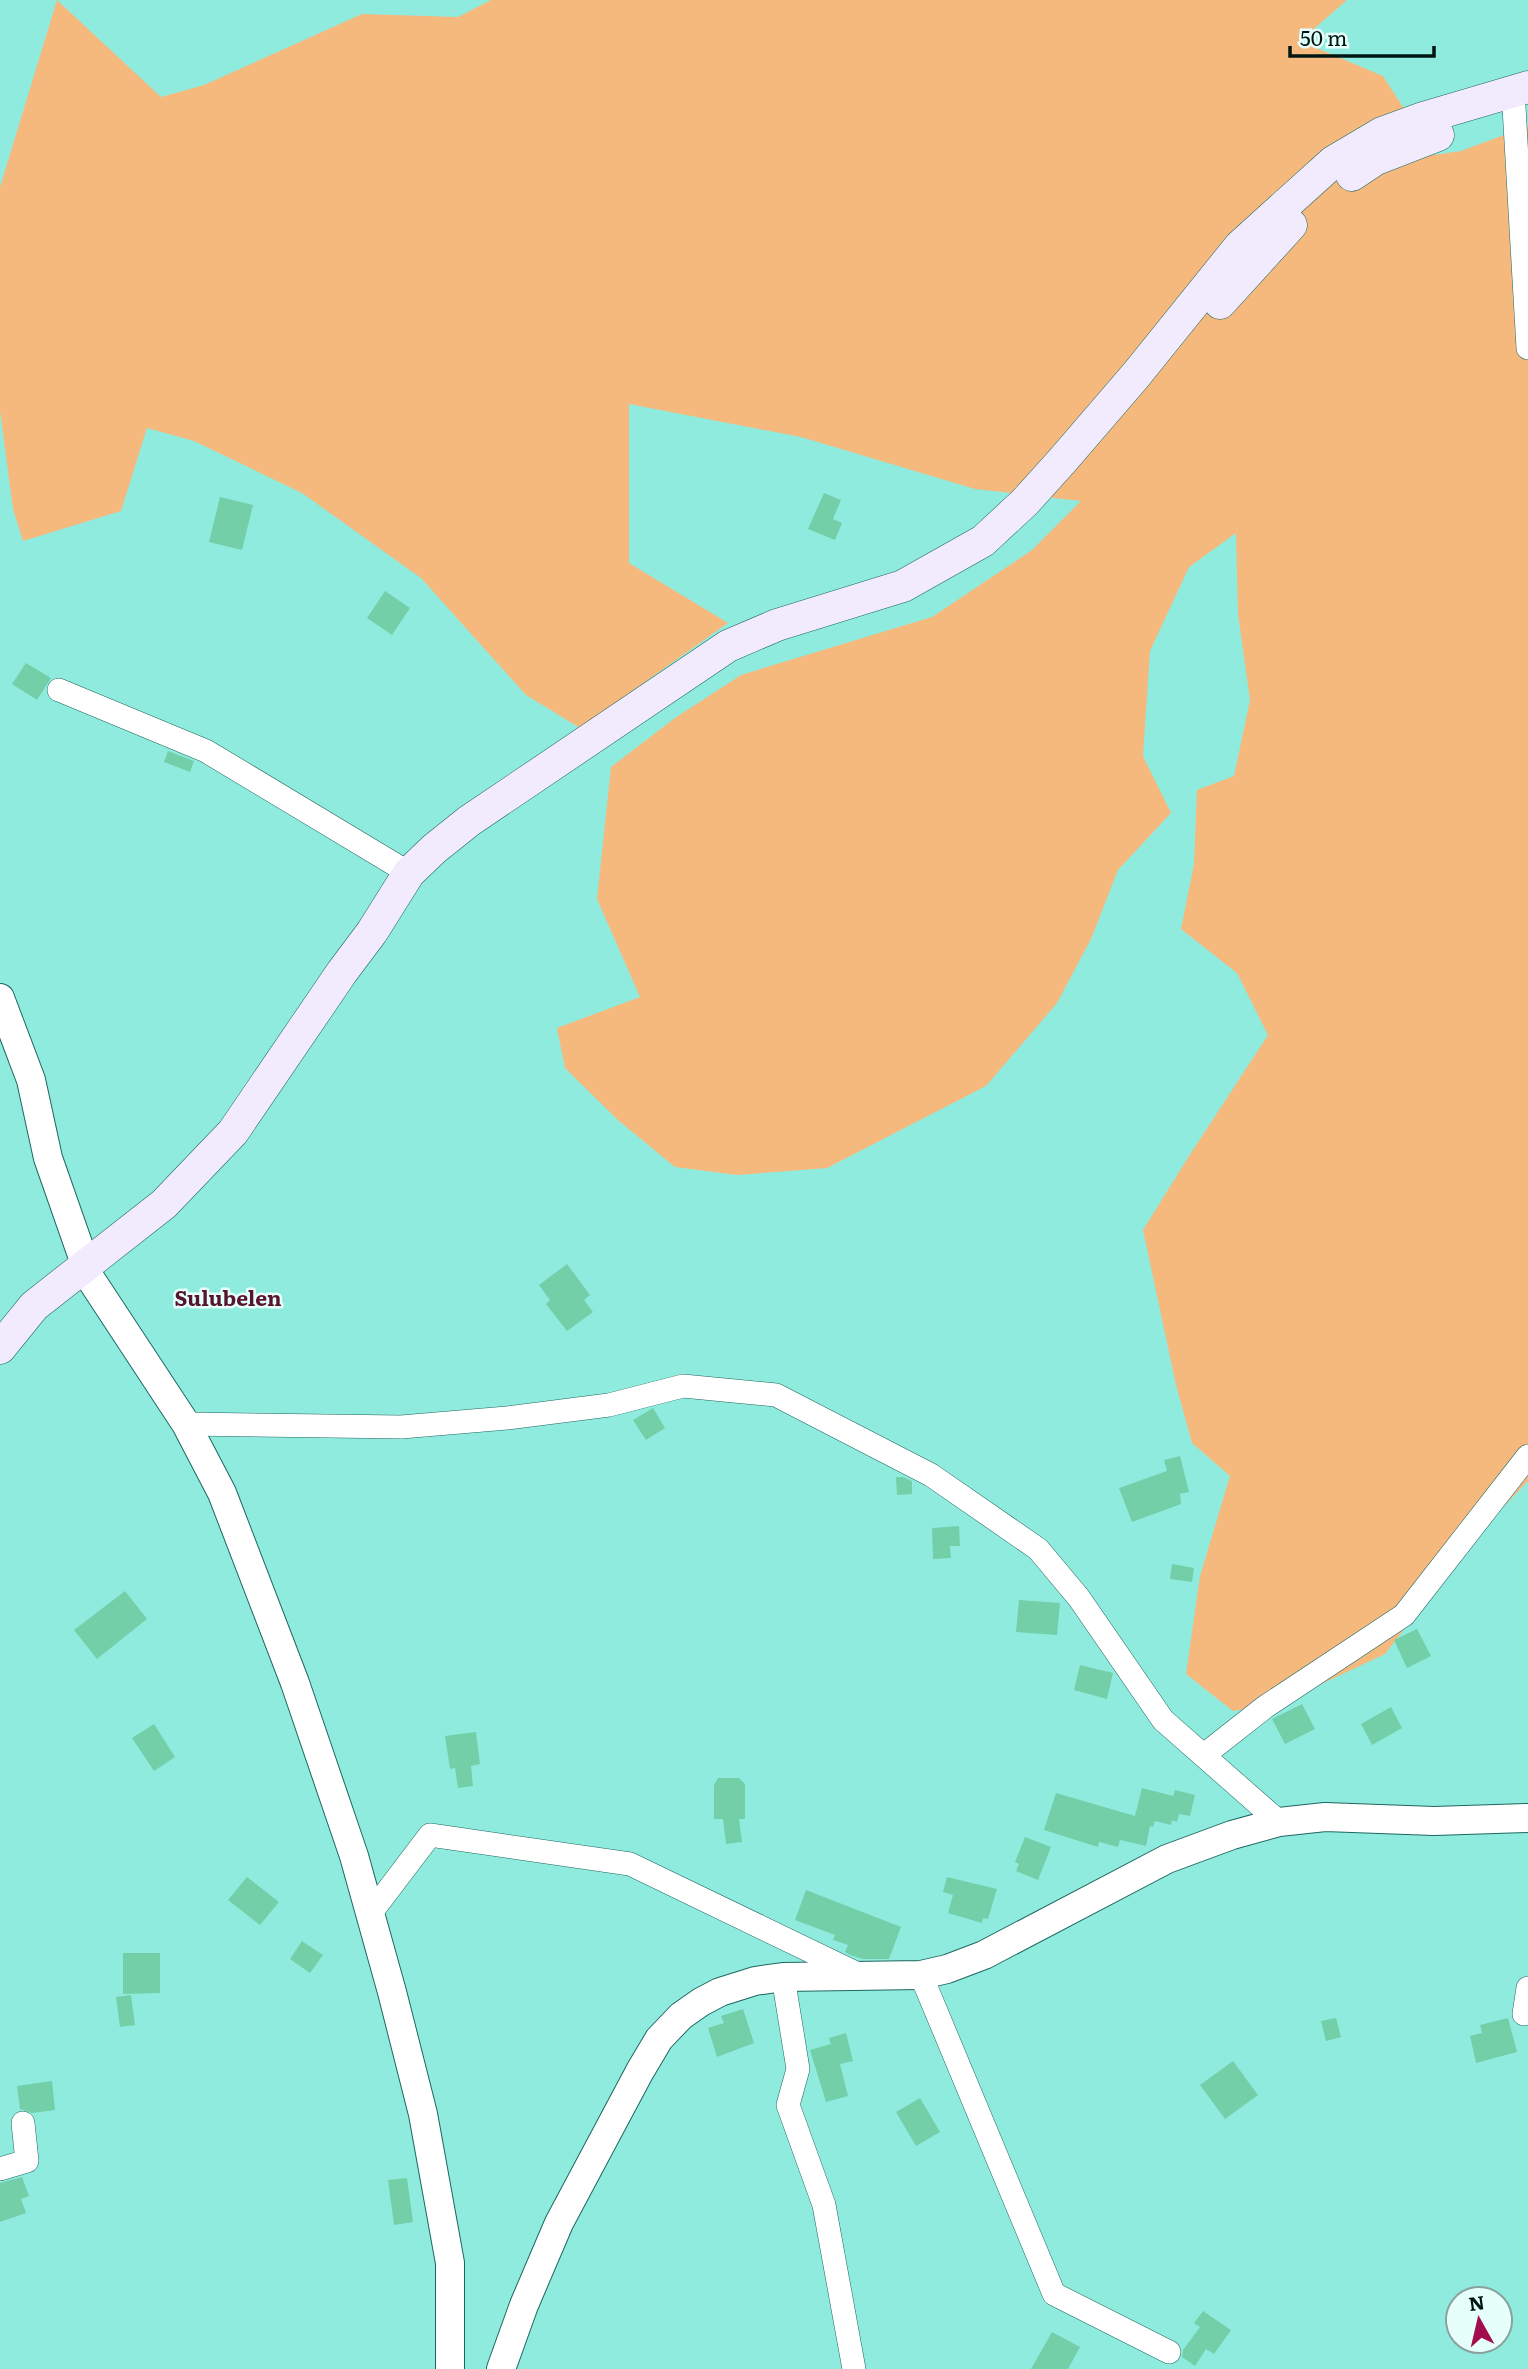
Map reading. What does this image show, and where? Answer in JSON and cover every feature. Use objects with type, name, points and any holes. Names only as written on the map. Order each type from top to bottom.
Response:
[{"type":"main road","points":[[0,1366],[88,1271],[164,1204],[233,1132],[372,932],[409,873],[434,849],[469,821],[720,671],[760,650],[835,620],[910,599],[982,557],[1026,521],[1068,480],[1228,294],[1312,204],[1376,159],[1523,99]]},
{"type":"main road","points":[[0,1348],[34,1306],[195,1197],[258,1124],[371,952],[420,885],[446,858],[582,754]]},
{"type":"street","points":[[1523,99],[1528,348]]},
{"type":"street","points":[[59,690],[206,751],[409,873]]},
{"type":"street","points":[[0,998],[31,1080],[48,1158],[88,1271],[186,1424],[222,1493],[295,1683],[354,1856],[423,2114],[450,2263],[450,2369]]},
{"type":"street","points":[[186,1424],[401,1427],[507,1418],[608,1405],[683,1386],[776,1395],[931,1475],[1038,1549],[1079,1598],[1163,1720],[1279,1822]]},
{"type":"street","points":[[1204,1755],[1265,1707],[1404,1615],[1528,1456]]},
{"type":"street","points":[[500,2369],[559,2223],[659,2039],[701,2002],[720,1992],[755,1981],[783,1977],[866,1978],[922,1975],[947,1969],[984,1955],[1167,1859],[1232,1835],[1279,1822],[1325,1817],[1434,1821],[1528,1818]]},
{"type":"street","points":[[370,1914],[430,1835],[630,1864],[866,1978]]},
{"type":"street","points":[[922,1975],[1054,2294],[1170,2352]]},
{"type":"street","points":[[783,1977],[798,2069],[788,2105],[824,2205],[854,2369]]},
{"type":"street","points":[[1524,2014],[1528,1988]]},
{"type":"street","points":[[0,2169],[27,2161],[23,2123]]},
{"type":"shaded area","points":[[57,0],[161,97],[204,85],[362,14],[458,17],[491,0],[1347,0],[1300,41],[1383,76],[1434,155],[1461,151],[1528,126],[1528,1481],[1478,1534],[1385,1654],[1279,1704],[1233,1711],[1186,1674],[1200,1576],[1230,1476],[1192,1443],[1176,1385],[1143,1230],[1268,1035],[1237,973],[1181,929],[1194,864],[1197,790],[1234,776],[1250,700],[1238,614],[1236,533],[1189,567],[1150,651],[1143,756],[1171,813],[1118,870],[1091,939],[1057,1003],[986,1086],[827,1168],[737,1175],[675,1167],[619,1121],[565,1068],[557,1028],[640,997],[597,899],[611,767],[675,718],[741,675],[932,617],[1032,550],[1081,501],[975,489],[801,437],[629,404],[629,563],[728,623],[580,728],[526,695],[421,578],[302,493],[194,441],[147,428],[121,511],[23,541],[13,509],[0,411],[0,187]]},
{"type":"building","points":[[824,493],[841,500],[833,519],[842,523],[835,540],[808,529]]},
{"type":"building","points":[[220,497],[253,505],[242,550],[209,542]]},
{"type":"building","points":[[385,591],[410,608],[392,635],[367,618]]},
{"type":"building","points":[[26,663],[51,678],[37,700],[12,684]]},
{"type":"building","points":[[168,751],[194,761],[190,772],[164,762]]},
{"type":"building","points":[[567,1264],[590,1295],[584,1300],[593,1312],[567,1331],[546,1304],[550,1300],[539,1285]]},
{"type":"building","points":[[653,1408],[665,1428],[646,1440],[633,1420]]},
{"type":"building","points":[[1180,1456],[1189,1492],[1180,1494],[1181,1504],[1132,1522],[1119,1488],[1167,1471],[1164,1460]]},
{"type":"building","points":[[896,1477],[912,1481],[912,1494],[897,1495]]},
{"type":"building","points":[[959,1526],[960,1546],[950,1546],[951,1558],[933,1559],[932,1528]]},
{"type":"building","points":[[1172,1564],[1194,1568],[1192,1582],[1170,1579]]},
{"type":"building","points":[[125,1591],[147,1619],[97,1659],[74,1630]]},
{"type":"building","points":[[1019,1600],[1060,1603],[1057,1635],[1016,1632]]},
{"type":"building","points":[[1417,1629],[1431,1656],[1407,1668],[1394,1640]]},
{"type":"building","points":[[1080,1665],[1113,1673],[1107,1699],[1074,1690]]},
{"type":"building","points":[[1302,1704],[1315,1729],[1285,1744],[1272,1719]]},
{"type":"building","points":[[1391,1707],[1402,1728],[1372,1745],[1361,1724]]},
{"type":"building","points":[[154,1724],[175,1757],[154,1771],[132,1738]]},
{"type":"building","points":[[476,1732],[480,1764],[471,1766],[473,1786],[458,1788],[455,1768],[450,1769],[445,1736]]},
{"type":"building","points":[[718,1778],[739,1778],[745,1784],[745,1819],[739,1819],[742,1842],[726,1844],[723,1819],[714,1819],[714,1785]]},
{"type":"building","points":[[1142,1788],[1173,1796],[1175,1790],[1195,1795],[1190,1816],[1179,1814],[1177,1822],[1172,1820],[1171,1825],[1155,1821],[1153,1827],[1150,1826],[1146,1846],[1120,1840],[1118,1847],[1099,1842],[1098,1847],[1044,1830],[1056,1793],[1135,1816]]},
{"type":"building","points":[[1025,1837],[1051,1847],[1038,1880],[1016,1871],[1019,1864],[1015,1862]]},
{"type":"building","points":[[247,1877],[279,1902],[260,1925],[228,1900]]},
{"type":"building","points":[[947,1877],[997,1889],[988,1919],[983,1918],[982,1923],[948,1913],[953,1895],[943,1892]]},
{"type":"building","points":[[806,1890],[901,1927],[889,1959],[863,1959],[850,1955],[845,1952],[848,1945],[833,1940],[835,1935],[795,1920]]},
{"type":"building","points":[[302,1941],[323,1955],[310,1973],[290,1959]]},
{"type":"building","points":[[123,1953],[160,1953],[160,1993],[123,1994]]},
{"type":"building","points":[[131,1995],[135,2025],[120,2027],[116,1997]]},
{"type":"building","points":[[743,2009],[754,2043],[717,2057],[708,2028],[724,2023],[721,2016]]},
{"type":"building","points":[[1336,2018],[1341,2037],[1326,2041],[1321,2021]]},
{"type":"building","points":[[1508,2018],[1517,2052],[1476,2063],[1470,2036],[1482,2033],[1480,2025]]},
{"type":"building","points":[[846,2033],[853,2061],[840,2064],[848,2096],[826,2102],[810,2050],[831,2044],[829,2038]]},
{"type":"building","points":[[1233,2061],[1258,2095],[1225,2119],[1200,2085]]},
{"type":"building","points":[[52,2081],[55,2110],[32,2113],[20,2109],[17,2086]]},
{"type":"building","points":[[920,2098],[940,2132],[916,2146],[896,2112]]},
{"type":"building","points":[[22,2177],[29,2196],[21,2199],[26,2213],[0,2222],[0,2183]]},
{"type":"building","points":[[407,2178],[413,2222],[394,2225],[388,2180]]},
{"type":"building","points":[[1203,2311],[1231,2330],[1214,2354],[1206,2349],[1195,2366],[1182,2357],[1183,2350],[1200,2327],[1194,2323]]},
{"type":"building","points":[[1052,2332],[1080,2347],[1068,2369],[1031,2369]]},
{"type":"district","name":"Sulubelen","points":[[228,1299]]}]
